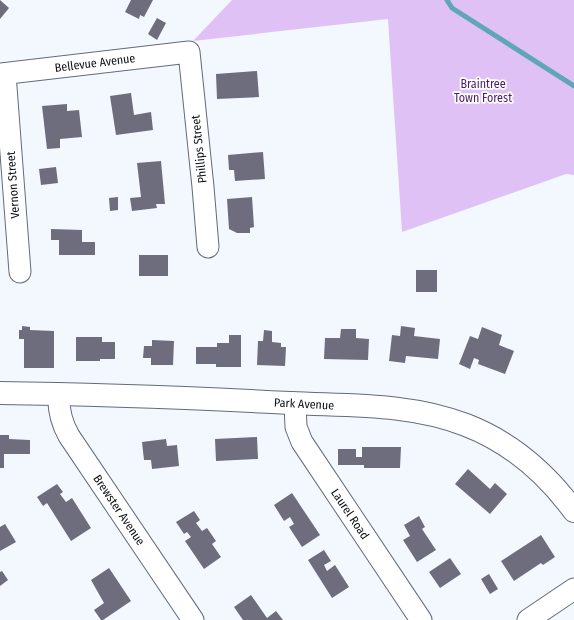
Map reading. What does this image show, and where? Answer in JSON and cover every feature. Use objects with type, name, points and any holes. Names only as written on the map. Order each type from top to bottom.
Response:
[{"type":"street","name":"Bellevue Avenue","points":[[2,74],[189,52]]},
{"type":"street","name":"Phillips Street","points":[[189,52],[208,247]]},
{"type":"street","name":"Vernon Street","points":[[2,74],[20,272]]},
{"type":"street","name":"Park Avenue","points":[[0,393],[199,398],[411,410],[439,416],[466,425],[499,442],[530,463],[552,483],[574,511]]},
{"type":"street","name":"Brewster Avenue","points":[[58,394],[61,420],[69,436],[193,620]]},
{"type":"street","name":"Laurel Road","points":[[295,403],[296,427],[302,442],[421,620]]},
{"type":"street","points":[[528,620],[574,590]]},
{"type":"green space","name":"Braintree Town Forest","points":[[232,0],[574,0],[574,175],[566,174],[402,232],[388,19],[193,41]]},
{"type":"building","points":[[0,0],[9,8],[0,19]]},
{"type":"building","points":[[131,0],[153,0],[144,17],[140,15],[139,19],[125,12]]},
{"type":"building","points":[[157,18],[166,23],[157,40],[148,34]]},
{"type":"building","points":[[257,71],[259,97],[217,99],[216,74]]},
{"type":"building","points":[[131,93],[134,115],[151,112],[153,130],[116,135],[110,96]]},
{"type":"building","points":[[67,104],[67,111],[79,110],[82,137],[60,139],[60,148],[47,149],[42,106]]},
{"type":"building","points":[[263,152],[265,179],[235,181],[234,170],[229,170],[228,155]]},
{"type":"building","points":[[161,161],[165,204],[156,204],[157,208],[132,211],[130,198],[141,197],[137,163]]},
{"type":"building","points":[[56,167],[58,183],[41,185],[39,169]]},
{"type":"building","points":[[118,197],[118,210],[110,211],[109,198]]},
{"type":"building","points":[[252,197],[254,227],[250,228],[250,233],[237,233],[229,229],[227,199]]},
{"type":"building","points":[[51,229],[82,230],[82,242],[95,242],[95,255],[59,255],[59,240],[51,240]]},
{"type":"building","points":[[139,255],[168,255],[168,276],[139,276]]},
{"type":"building","points":[[416,270],[437,270],[437,292],[416,292]]},
{"type":"building","points":[[22,326],[30,327],[30,330],[54,331],[54,368],[24,368],[24,339],[19,339],[19,330],[22,330]]},
{"type":"building","points":[[401,326],[415,328],[414,336],[440,339],[438,359],[406,356],[405,363],[389,361],[392,335],[400,336]]},
{"type":"building","points":[[482,327],[502,335],[499,345],[514,351],[505,374],[478,364],[479,360],[474,358],[470,369],[459,364],[470,336],[478,339]]},
{"type":"building","points":[[341,329],[356,329],[356,338],[369,339],[368,360],[324,359],[325,338],[340,338]]},
{"type":"building","points":[[264,330],[272,331],[272,342],[281,343],[281,347],[286,347],[285,366],[257,365],[258,341],[263,341]]},
{"type":"building","points":[[229,335],[241,335],[241,367],[216,367],[216,364],[196,364],[196,347],[217,347],[217,343],[229,343]]},
{"type":"building","points":[[76,337],[102,337],[102,342],[115,342],[115,359],[100,359],[100,361],[76,361]]},
{"type":"building","points":[[152,340],[174,341],[173,365],[151,365],[151,358],[143,358],[144,346],[152,346]]},
{"type":"building","points":[[0,435],[9,435],[9,439],[30,440],[30,454],[4,454],[4,468],[0,468]]},
{"type":"building","points":[[257,437],[258,459],[216,461],[215,439]]},
{"type":"building","points":[[166,439],[167,446],[177,445],[179,466],[152,469],[151,460],[144,460],[142,442]]},
{"type":"building","points":[[362,447],[401,447],[400,468],[364,468],[364,465],[356,465],[356,457],[362,457]]},
{"type":"building","points":[[338,449],[356,449],[356,465],[338,465]]},
{"type":"building","points":[[468,469],[490,489],[495,483],[507,494],[490,514],[455,484]]},
{"type":"building","points":[[57,484],[63,492],[60,494],[66,502],[72,498],[91,528],[71,541],[47,503],[43,506],[37,497]]},
{"type":"building","points":[[292,493],[320,535],[302,547],[289,527],[294,524],[290,517],[284,521],[274,505]]},
{"type":"building","points":[[194,511],[200,520],[196,523],[202,531],[207,528],[216,541],[212,544],[221,557],[204,569],[185,541],[191,537],[187,532],[184,534],[176,522]]},
{"type":"building","points":[[419,516],[425,527],[422,529],[436,550],[417,562],[403,540],[410,536],[404,525]]},
{"type":"building","points":[[5,524],[16,542],[0,551],[0,527]]},
{"type":"building","points":[[541,535],[555,557],[543,565],[541,563],[514,581],[501,561]]},
{"type":"building","points":[[324,550],[331,561],[324,565],[327,571],[335,565],[349,587],[332,598],[308,560]]},
{"type":"building","points":[[450,558],[461,574],[440,588],[429,572]]},
{"type":"building","points":[[109,568],[131,601],[101,620],[94,610],[104,603],[91,580]]},
{"type":"building","points":[[2,571],[8,580],[0,586],[0,572]]},
{"type":"building","points":[[489,574],[498,589],[490,594],[481,579]]},
{"type":"building","points":[[251,595],[267,618],[276,611],[283,620],[243,620],[234,607]]},
{"type":"waterway","points":[[447,0],[452,8],[574,86]]}]
